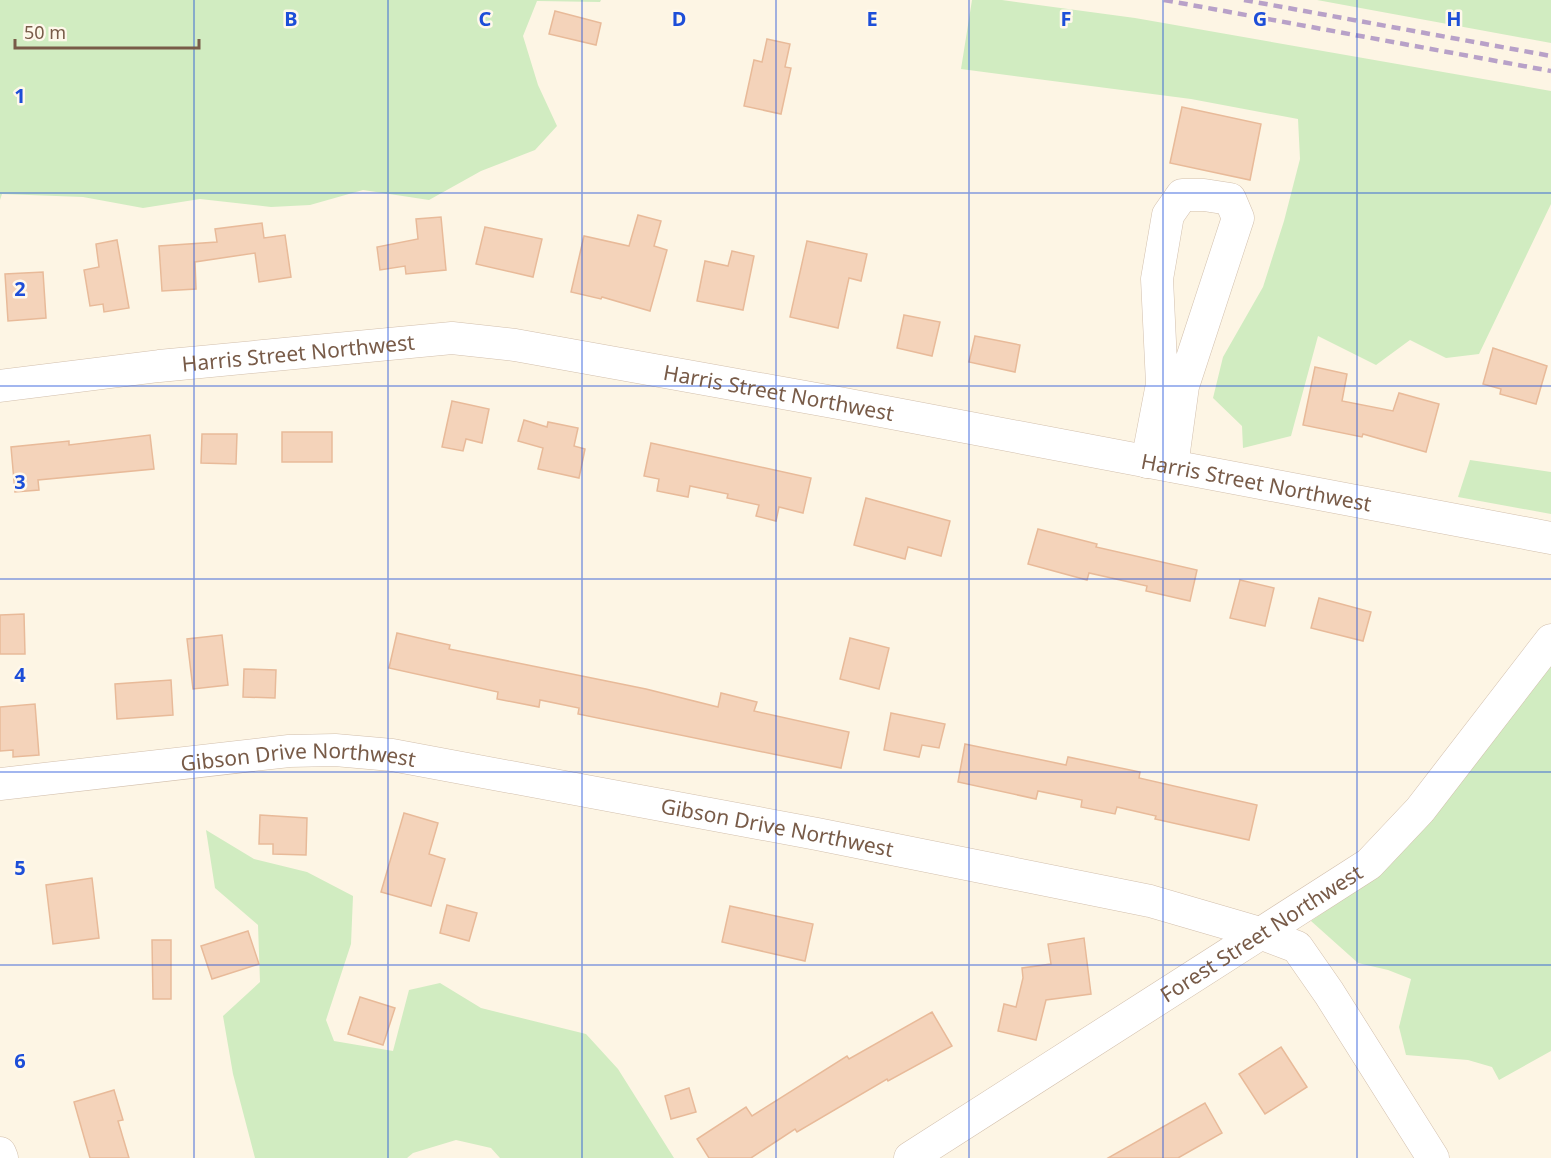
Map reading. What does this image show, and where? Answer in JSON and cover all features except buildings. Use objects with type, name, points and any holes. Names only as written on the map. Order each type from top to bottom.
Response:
[{"type":"street","points":[[1160,464],[1173,385],[1238,218],[1230,199],[1204,195],[1182,195],[1168,215],[1157,279],[1173,385]]},
{"type":"street","name":"Harris Street Northwest","points":[[0,386],[159,366],[452,338],[515,345],[844,404],[1551,538]]},
{"type":"street","name":"Forest Street Northwest","points":[[910,1158],[1369,864],[1420,810],[1551,640]]},
{"type":"street","name":"Gibson Drive Northwest","points":[[0,784],[289,752],[335,750],[392,755],[806,832],[1138,899],[1260,933],[1297,947],[1329,993],[1433,1158]]},
{"type":"street","points":[[0,1153],[2,1158]]},
{"type":"green space","points":[[0,0],[601,0],[600,2],[537,1],[523,36],[538,85],[557,126],[535,150],[481,171],[429,200],[363,190],[310,205],[271,207],[200,199],[143,208],[83,197],[2,194],[0,200]]},
{"type":"green space","points":[[972,0],[1002,0],[1135,18],[1551,91],[1551,204],[1479,354],[1446,358],[1410,340],[1376,365],[1318,336],[1291,436],[1243,448],[1242,426],[1213,398],[1223,357],[1263,287],[1284,221],[1300,159],[1298,119],[1191,99],[961,69]]},
{"type":"green space","points":[[1317,0],[1551,0],[1551,43]]},
{"type":"green space","points":[[1470,460],[1551,472],[1551,514],[1458,497]]},
{"type":"green space","points":[[1551,665],[1551,1051],[1499,1080],[1492,1067],[1468,1060],[1406,1055],[1399,1027],[1411,979],[1388,970],[1358,963],[1311,921],[1377,876]]},
{"type":"green space","points":[[206,830],[254,859],[307,872],[353,896],[351,944],[326,1020],[334,1041],[393,1051],[409,990],[440,983],[481,1008],[586,1034],[618,1069],[674,1158],[500,1158],[491,1148],[456,1140],[413,1153],[407,1158],[255,1158],[233,1074],[223,1016],[260,982],[258,925],[215,888]]},
{"type":"railway","points":[[1164,0],[1551,71]]},
{"type":"railway","points":[[1244,0],[1551,56]]}]
